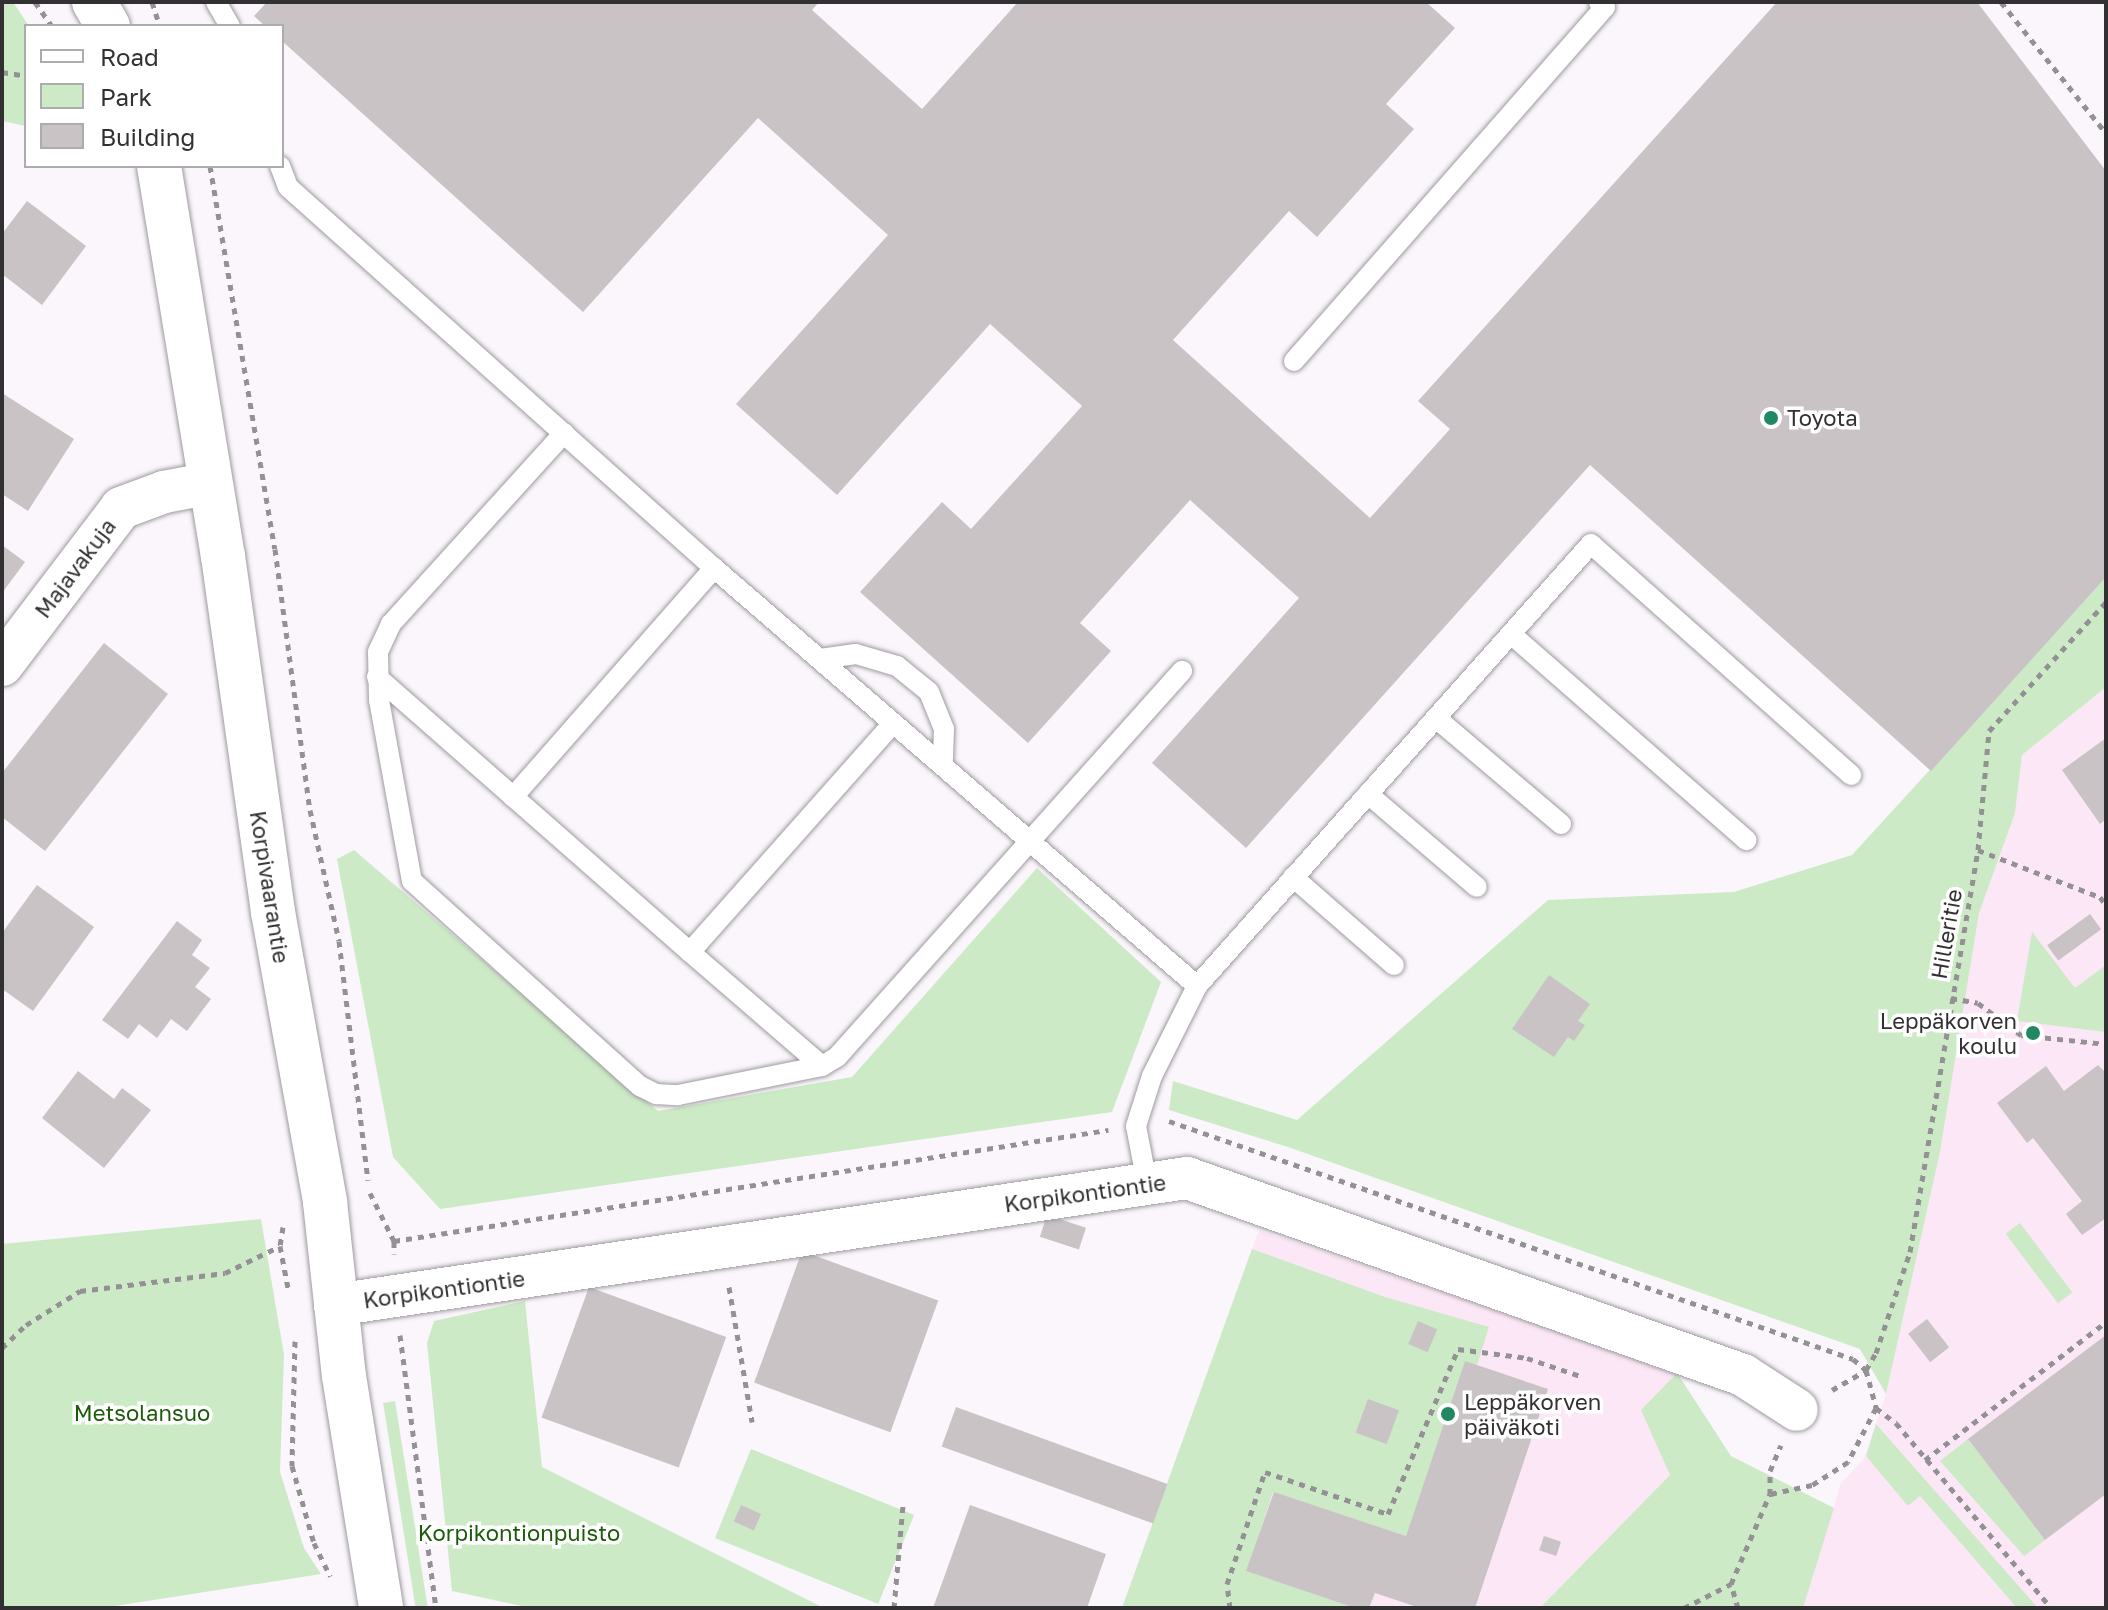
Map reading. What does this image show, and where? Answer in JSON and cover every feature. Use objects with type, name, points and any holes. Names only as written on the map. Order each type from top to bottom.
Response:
[{"type":"street","points":[[94,2],[107,24]]},
{"type":"street","name":"Korpivaarantie","points":[[159,168],[211,483],[273,912],[325,1202],[335,1305],[381,1608]]},
{"type":"street","name":"Majavakuja","points":[[2,665],[121,508],[211,483]]},
{"type":"street","name":"Korpikontiontie","points":[[335,1305],[1187,1178],[1743,1375],[1797,1410]]},
{"type":"lane","points":[[216,2],[229,24]]},
{"type":"lane","points":[[1294,361],[1605,7],[1599,2]]},
{"type":"lane","points":[[281,168],[288,187],[714,568],[1197,986]]},
{"type":"lane","points":[[564,433],[391,624],[378,652],[377,677],[412,881],[640,1086],[678,1095],[822,1066],[851,1045],[1029,840],[1182,671]]},
{"type":"lane","points":[[1147,1183],[1136,1126],[1152,1076],[1197,986],[1591,544],[1851,775]]},
{"type":"lane","points":[[513,797],[714,568]]},
{"type":"lane","points":[[1511,634],[1746,840]]},
{"type":"lane","points":[[820,659],[856,654],[897,666],[929,692],[944,729],[943,765]]},
{"type":"lane","points":[[377,677],[822,1066]]},
{"type":"lane","points":[[1436,718],[1561,824]]},
{"type":"lane","points":[[690,952],[893,723]]},
{"type":"lane","points":[[1368,794],[1477,887]]},
{"type":"lane","points":[[1293,877],[1394,965]]},
{"type":"path","points":[[35,2],[51,24]]},
{"type":"path","points":[[152,2],[159,24]]},
{"type":"path","points":[[2001,2],[2106,133]]},
{"type":"path","points":[[2,72],[24,76]]},
{"type":"path","points":[[210,168],[275,549],[310,810],[339,941],[370,1195],[394,1241],[397,1297],[436,1608]]},
{"type":"path","name":"Hilleritie","points":[[1797,1410],[1866,1370],[1876,1353],[1920,1211],[1951,998],[1978,850],[1989,731],[2106,602]]},
{"type":"path","points":[[1978,850],[2103,896],[2106,905]]},
{"type":"path","points":[[1951,998],[1978,1003],[2021,1035],[2106,1044]]},
{"type":"path","points":[[713,1192],[752,1422]]},
{"type":"path","points":[[2,1348],[26,1325],[80,1291],[225,1273],[280,1246]]},
{"type":"path","points":[[1925,1460],[2106,1322]]},
{"type":"path","points":[[1230,1608],[1227,1584],[1265,1472],[1388,1514],[1458,1349],[1527,1358],[1583,1377]]},
{"type":"path","points":[[1876,1408],[1896,1423],[2051,1608]]},
{"type":"path","points":[[1684,1608],[1731,1584],[1770,1494],[1770,1471],[1797,1410]]},
{"type":"path","points":[[894,1608],[903,1505]]},
{"type":"path","points":[[1731,1584],[1738,1608]]},
{"type":"shaded area","name":"Leppäkorven koulu","points":[[2106,687],[2106,1608],[1803,1608],[1841,1483],[1864,1459],[1886,1394],[1940,1152],[1979,913],[2015,813],[2022,755]]},
{"type":"shaded area","name":"Leppäkorven päiväkoti","points":[[1259,1230],[1677,1373],[1730,1456],[1641,1608],[1122,1608]]},
{"type":"green space","points":[[2,2],[13,2],[28,24],[24,24],[24,126],[2,121]]},
{"type":"green space","points":[[2106,577],[2106,687],[2022,755],[2015,813],[1979,913],[1940,1152],[1886,1394],[1860,1349],[1288,1147],[1169,1110],[1173,1081],[1297,1120],[1548,900],[1734,892],[1852,855]]},
{"type":"green space","points":[[354,850],[658,1111],[852,1077],[1037,868],[1161,982],[1112,1112],[440,1209],[393,1157],[337,859]]},
{"type":"green space","points":[[2032,932],[2075,988],[2106,965],[2106,1032],[2017,1021]]},
{"type":"green space","name":"Metsolansuo","points":[[261,1219],[284,1355],[280,1472],[304,1548],[321,1574],[102,1608],[2,1608],[2,1244]]},
{"type":"green space","points":[[2020,1223],[2072,1292],[2058,1303],[2006,1234]]},
{"type":"green space","points":[[1252,1249],[1385,1297],[1489,1327],[1477,1365],[1465,1362],[1406,1536],[1273,1492],[1247,1571],[1355,1608],[1122,1608]]},
{"type":"green space","name":"Korpikontionpuisto","points":[[525,1301],[542,1467],[824,1608],[531,1608],[452,1591],[427,1343],[434,1321]]},
{"type":"green space","points":[[1677,1373],[1731,1456],[1834,1508],[1803,1608],[1540,1608],[1670,1475],[1641,1410]]},
{"type":"green space","points":[[395,1401],[428,1607],[416,1608],[383,1403]]},
{"type":"green space","points":[[1876,1424],[2038,1608],[2017,1608],[1920,1496],[1908,1506],[1866,1456]]},
{"type":"green space","points":[[1968,1439],[2045,1540],[2024,1556],[1940,1461]]},
{"type":"green space","points":[[751,1449],[914,1515],[878,1604],[715,1538]]},
{"type":"building","name":"Toyota","points":[[267,2],[819,2],[812,10],[922,109],[1018,2],[1426,2],[1455,28],[1386,104],[1414,129],[1317,237],[1289,211],[1173,340],[1370,518],[1450,429],[1418,401],[1777,2],[1977,2],[2106,171],[2106,577],[1931,771],[1590,465],[1246,848],[1152,763],[1299,598],[1190,500],[1080,623],[1111,651],[1028,743],[860,592],[942,502],[971,529],[1082,406],[990,324],[837,495],[736,404],[888,235],[758,118],[583,312],[284,43],[284,24],[263,24],[254,16]]},
{"type":"building","points":[[27,201],[86,246],[42,305],[2,274],[2,234]]},
{"type":"building","points":[[2,393],[74,439],[28,511],[2,494]]},
{"type":"building","points":[[2,545],[25,562],[2,593]]},
{"type":"building","points":[[104,643],[168,694],[45,851],[2,817],[2,773]]},
{"type":"building","points":[[2106,738],[2106,819],[2100,824],[2062,770]]},
{"type":"building","points":[[37,885],[94,927],[33,1011],[2,989],[2,933]]},
{"type":"building","points":[[2090,914],[2101,929],[2058,961],[2047,945]]},
{"type":"building","points":[[177,921],[202,940],[192,955],[210,968],[195,987],[211,999],[187,1031],[171,1019],[157,1038],[139,1024],[128,1039],[102,1020]]},
{"type":"building","points":[[1549,975],[1590,1004],[1578,1021],[1585,1025],[1574,1041],[1568,1037],[1554,1057],[1512,1029]]},
{"type":"building","points":[[2098,1065],[2106,1073],[2106,1218],[2082,1235],[2066,1214],[2082,1201],[2033,1138],[2027,1143],[1997,1103],[2046,1066],[2064,1091]]},
{"type":"building","points":[[78,1071],[114,1099],[122,1088],[151,1110],[104,1168],[42,1118]]},
{"type":"building","points":[[1047,1215],[1086,1228],[1079,1250],[1040,1237]]},
{"type":"building","points":[[802,1251],[938,1301],[890,1432],[754,1383]]},
{"type":"building","points":[[589,1287],[726,1337],[679,1468],[541,1418]]},
{"type":"building","points":[[1927,1319],[1949,1347],[1930,1362],[1908,1334]]},
{"type":"building","points":[[1418,1321],[1437,1329],[1428,1352],[1408,1344]]},
{"type":"building","points":[[2106,1335],[2106,1494],[2045,1540],[1968,1439]]},
{"type":"building","points":[[1465,1361],[1548,1389],[1475,1608],[1420,1608],[1375,1593],[1369,1608],[1355,1608],[1246,1571],[1274,1492],[1406,1536]]},
{"type":"building","points":[[1368,1399],[1399,1410],[1387,1444],[1356,1433]]},
{"type":"building","points":[[956,1407],[1167,1484],[1153,1523],[942,1446]]},
{"type":"building","points":[[741,1505],[761,1514],[754,1530],[734,1521]]},
{"type":"building","points":[[970,1505],[1106,1554],[1087,1608],[933,1608]]},
{"type":"building","points":[[1544,1536],[1561,1542],[1556,1556],[1539,1550]]},
{"type":"place","name":"Toyota","points":[[1771,418]]},
{"type":"place","name":"Leppäkorven koulu","points":[[2033,1033]]},
{"type":"place","name":"Leppäkorven päiväkoti","points":[[1448,1414]]}]
